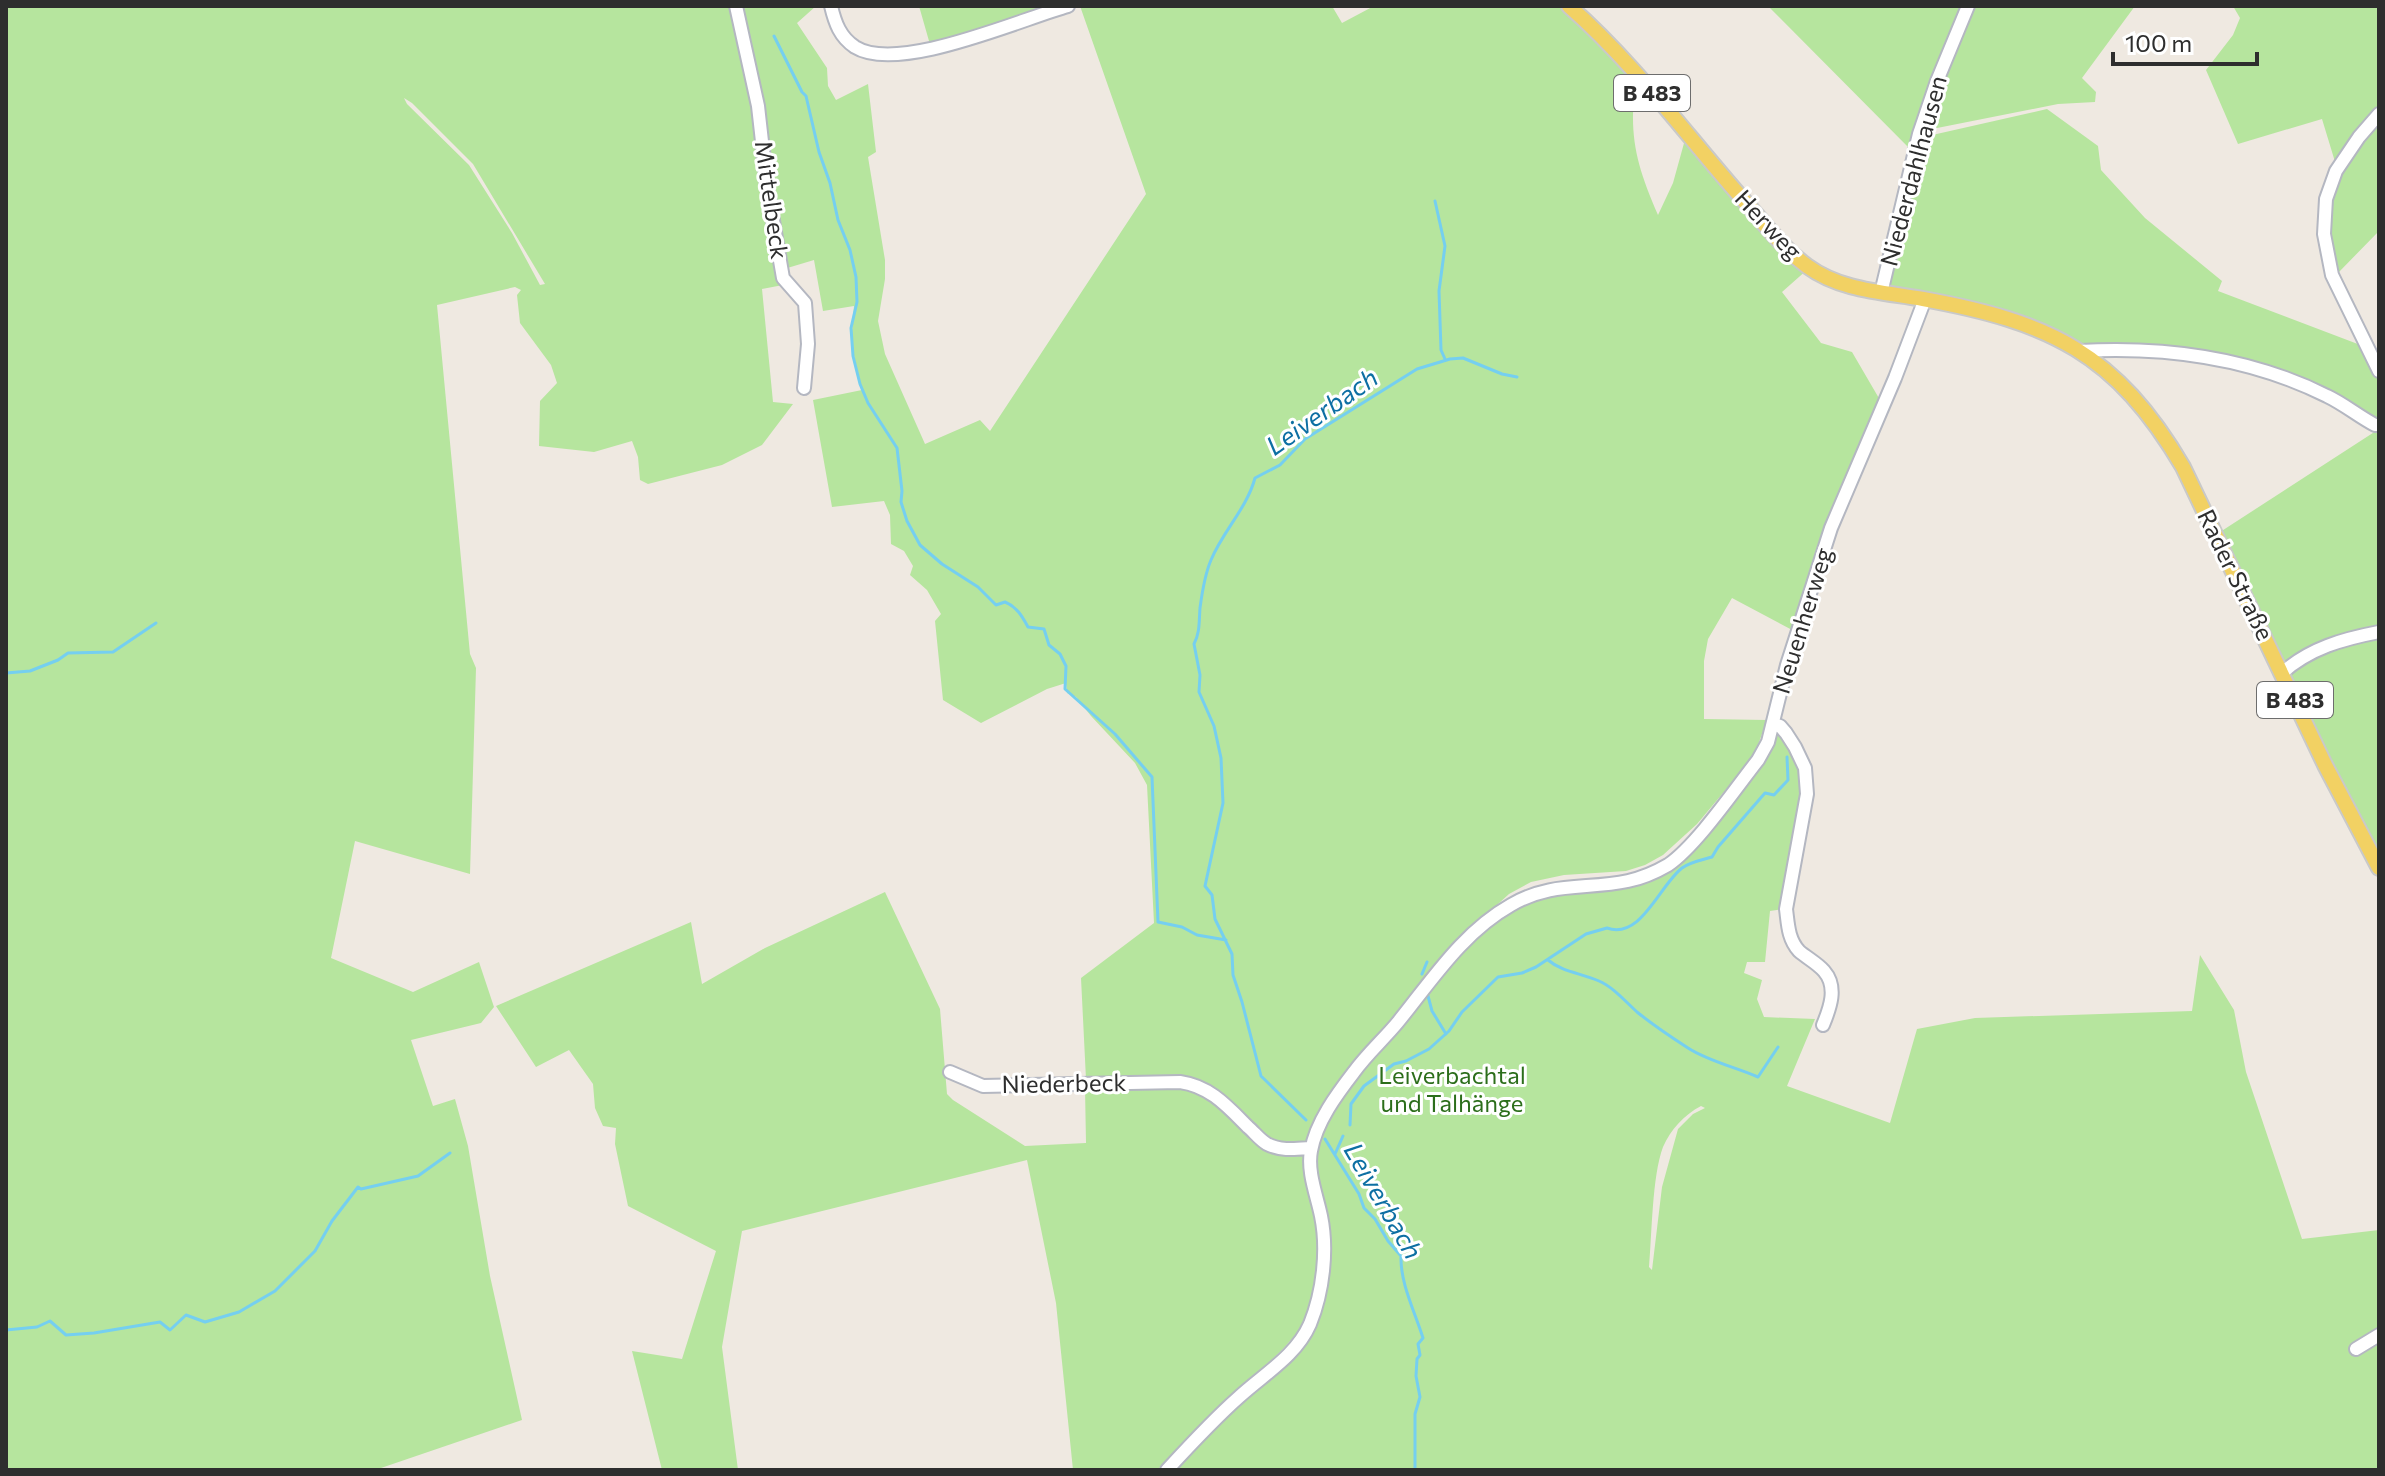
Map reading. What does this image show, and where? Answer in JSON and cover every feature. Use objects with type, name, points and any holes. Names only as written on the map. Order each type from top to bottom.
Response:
[{"type":"main road","name":"Herweg","points":[[1569,6],[1604,38],[1774,236],[1809,268],[1837,283],[1925,299],[2021,323],[2048,333],[2079,351]]},
{"type":"main road","name":"Rader Straße","points":[[2079,351],[2119,381],[2162,432],[2183,467],[2331,777],[2379,868]]},
{"type":"street","name":"Mittelbeck","points":[[736,6],[758,106],[767,186],[783,278],[805,303],[808,344],[804,388]]},
{"type":"street","points":[[831,6],[834,21],[845,39],[857,48],[878,54],[931,50],[1068,6]]},
{"type":"street","name":"Niederdahlhausen","points":[[1881,293],[1919,134],[1968,6]]},
{"type":"street","points":[[2379,114],[2336,171],[2326,199],[2324,234],[2332,275],[2379,371]]},
{"type":"street","name":"Neuenherweg","points":[[1823,1025],[1832,1003],[1830,982],[1824,970],[1798,950],[1788,928],[1786,909],[1807,794],[1805,768],[1786,733],[1774,724],[1787,665],[1831,528],[1925,299]]},
{"type":"street","points":[[2079,351],[2114,349],[2215,357],[2244,364],[2311,388],[2379,425]]},
{"type":"street","points":[[2282,673],[2311,651],[2379,632]]},
{"type":"street","points":[[1167,1470],[1221,1413],[1287,1357],[1301,1341],[1309,1325],[1318,1296],[1325,1252],[1310,1163],[1311,1148],[1329,1107],[1355,1071],[1429,981],[1477,929],[1513,903],[1544,890],[1627,881],[1668,865],[1684,852],[1758,760],[1774,724]]},
{"type":"street","name":"Niederbeck","points":[[950,1072],[983,1086],[1192,1083],[1214,1095],[1265,1143],[1286,1149],[1311,1148]]},
{"type":"street","points":[[2356,1349],[2379,1335]]},
{"type":"green space","points":[[6,6],[735,6],[783,285],[762,289],[773,402],[793,404],[762,445],[722,465],[648,484],[640,480],[638,457],[632,441],[594,452],[539,446],[540,401],[557,383],[551,365],[520,323],[517,295],[521,290],[515,287],[437,305],[470,654],[476,668],[470,874],[355,841],[331,958],[413,992],[479,962],[494,1007],[481,1023],[411,1040],[433,1106],[455,1099],[468,1146],[490,1276],[522,1420],[381,1470],[6,1470]],"holes":[[[404,98],[473,164],[545,284],[540,285],[469,165]]]},
{"type":"green space","name":"Leiverbachtal und Talhänge","points":[[740,6],[816,6],[797,23],[827,68],[828,86],[836,100],[868,84],[876,152],[868,157],[885,260],[878,321],[885,354],[925,444],[980,420],[990,431],[1146,194],[1080,6],[1332,6],[1342,23],[1374,6],[1566,6],[1636,79],[1633,117],[1636,149],[1658,215],[1673,183],[1686,136],[1808,269],[1782,292],[1821,343],[1852,352],[1880,400],[1824,529],[1794,631],[1732,598],[1708,639],[1704,661],[1704,719],[1767,720],[1754,756],[1697,824],[1663,855],[1626,871],[1564,875],[1531,882],[1509,894],[1476,924],[1479,932],[1535,896],[1670,869],[1776,733],[1780,732],[1805,770],[1784,909],[1770,911],[1765,962],[1747,962],[1744,973],[1762,980],[1757,999],[1764,1017],[1815,1019],[1787,1086],[1890,1123],[1917,1029],[1975,1018],[2192,1011],[2200,955],[2234,1010],[2246,1072],[2302,1239],[2379,1230],[2379,1470],[1174,1470],[1241,1399],[1305,1343],[1328,1253],[1315,1176],[1317,1142],[1308,1139],[1305,1143],[1289,1145],[1267,1143],[1223,1096],[1161,1077],[1086,1079],[1081,978],[1154,923],[1147,785],[1135,763],[1076,697],[1067,693],[1066,683],[1047,689],[981,723],[943,700],[935,621],[941,614],[927,590],[910,575],[913,566],[904,551],[891,544],[890,515],[884,501],[832,507],[813,400],[862,390],[851,343],[854,306],[823,311],[814,260],[784,269],[759,80],[745,38]],"holes":[[[1701,1106],[1705,1108],[1693,1114],[1678,1129],[1662,1187],[1652,1270],[1649,1267],[1659,1159],[1670,1134],[1684,1118]]]},
{"type":"green space","points":[[919,6],[1063,6],[931,48]]},
{"type":"green space","points":[[1768,6],[1966,6],[1911,150]]},
{"type":"green space","points":[[1971,6],[2135,6],[2082,78],[2096,92],[2095,102],[2058,104],[1922,131]]},
{"type":"green space","points":[[2233,6],[2379,6],[2379,111],[2336,165],[2322,119],[2238,144],[2206,70],[2233,35],[2240,18]]},
{"type":"green space","points":[[2047,109],[2098,146],[2101,170],[2145,218],[2222,281],[2218,291],[2363,346],[2379,377],[2379,424],[2244,363],[2078,348],[2067,341],[1884,291],[1919,138]]},
{"type":"green space","points":[[2379,118],[2379,231],[2338,273],[2333,265],[2327,216],[2345,158]]},
{"type":"green space","points":[[2379,429],[2379,864],[2217,534]]},
{"type":"green space","points":[[885,892],[940,1009],[947,1094],[1025,1146],[1086,1143],[1085,1088],[1192,1085],[1220,1102],[1255,1138],[1304,1154],[1305,1173],[1320,1238],[1318,1278],[1307,1322],[1157,1470],[1073,1470],[1056,1303],[1027,1160],[742,1231],[722,1347],[738,1470],[662,1470],[632,1351],[682,1359],[716,1251],[628,1206],[615,1144],[616,1128],[603,1126],[595,1108],[593,1084],[569,1050],[536,1067],[496,1006],[691,922],[702,984],[765,948]]},
{"type":"waterway","points":[[774,36],[806,96],[838,220],[850,250],[857,302],[851,328],[853,356],[868,403],[897,448],[901,502],[907,521],[920,545],[942,564],[978,587],[996,605],[1005,602],[1013,606],[1028,627],[1044,629],[1049,645],[1060,654],[1066,666],[1065,689],[1115,734],[1152,777],[1158,922],[1182,927],[1197,935],[1226,940]]},
{"type":"waterway","points":[[1435,201],[1445,246],[1439,291],[1441,350],[1445,359]]},
{"type":"waterway","name":"Leiverbach","points":[[1306,1120],[1261,1076],[1233,975],[1232,954],[1215,919],[1212,895],[1205,886],[1223,803],[1221,758],[1214,726],[1199,692],[1200,675],[1194,644],[1207,571],[1255,478],[1280,465],[1305,439],[1417,369],[1450,359],[1463,358],[1517,377]]},
{"type":"waterway","points":[[6,673],[30,671],[68,653],[113,652],[156,623]]},
{"type":"waterway","points":[[1350,1125],[1351,1104],[1364,1086],[1394,1064],[1429,1049],[1498,977],[1536,967],[1586,934],[1607,928],[1619,930],[1640,919],[1682,868],[1712,857],[1765,793],[1774,795],[1788,780],[1787,757]]},
{"type":"waterway","points":[[1548,960],[1604,984],[1662,1031],[1713,1060],[1758,1077],[1778,1047]]},
{"type":"waterway","points":[[1422,974],[1427,962]]},
{"type":"waterway","points":[[1428,996],[1432,1011],[1446,1034]]},
{"type":"waterway","points":[[1335,1154],[1343,1136]]},
{"type":"waterway","name":"Leiverbach","points":[[1325,1139],[1359,1194],[1364,1208],[1401,1256],[1405,1287],[1423,1338],[1418,1344],[1420,1355],[1417,1359],[1420,1397],[1415,1414],[1415,1470]]},
{"type":"waterway","points":[[6,1330],[37,1327],[50,1321],[66,1335],[160,1322],[170,1330],[186,1315],[205,1322],[239,1312],[275,1291],[315,1251],[332,1221],[358,1187],[361,1189],[418,1176],[450,1153]]}]
